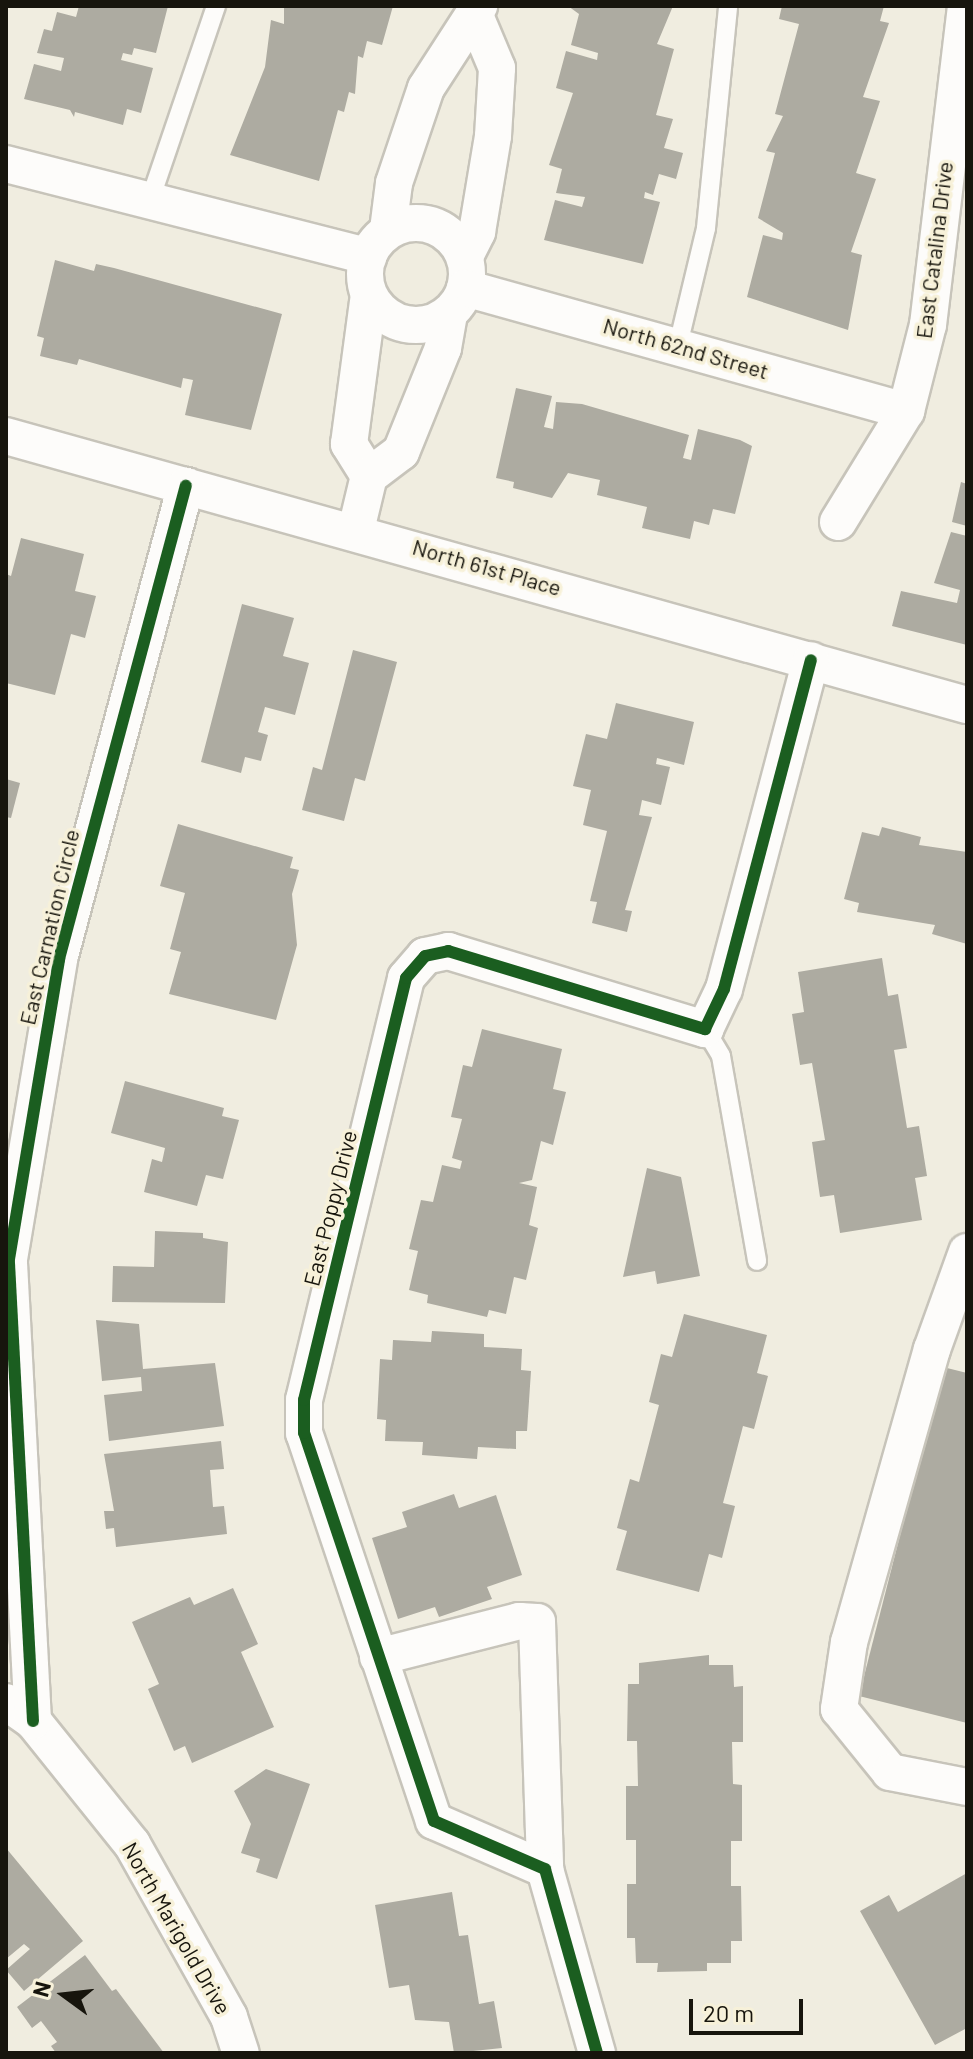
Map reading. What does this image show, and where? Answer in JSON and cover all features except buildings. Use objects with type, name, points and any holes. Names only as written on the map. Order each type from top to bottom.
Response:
[{"type":"street","name":"East Catalina Drive","points":[[838,522],[906,411],[928,325],[966,6]]},
{"type":"street","points":[[369,476],[349,444],[378,243],[394,183],[426,88],[478,12]]},
{"type":"street","points":[[356,530],[369,476],[401,452],[443,348],[477,232],[493,136],[497,68],[478,12]]},
{"type":"street","points":[[6,164],[150,200],[378,243],[433,225],[460,286]]},
{"type":"street","points":[[369,295],[389,319],[420,326],[460,286]]},
{"type":"street","name":"North 62nd Street","points":[[460,286],[906,411]]},
{"type":"street","name":"North 61st Place","points":[[6,436],[356,530],[967,705]]},
{"type":"street","name":"East Carnation Circle","points":[[19,1712],[9,1259],[59,959],[186,486]]},
{"type":"street","points":[[705,1029],[724,989],[811,660]]},
{"type":"street","name":"East Poppy Drive","points":[[545,1869],[434,1821],[304,1433],[304,1400],[406,978],[425,956],[448,951],[705,1029]]},
{"type":"street","points":[[967,1252],[932,1349],[849,1642],[839,1709],[890,1772],[967,1787]]},
{"type":"street","points":[[378,1657],[519,1621],[537,1622],[545,1869],[597,2053]]},
{"type":"street","name":"North Marigold Drive","points":[[19,1712],[132,1844],[229,2017],[241,2053]]},
{"type":"lane","points":[[150,200],[216,6]]},
{"type":"lane","points":[[678,345],[706,228],[728,6]]},
{"type":"lane","points":[[705,1029],[721,1056],[757,1261]]},
{"type":"cycle path","points":[[33,1721],[9,1259],[59,959],[186,486]]},
{"type":"cycle path","points":[[597,2053],[545,1869],[434,1821],[304,1433],[304,1400],[406,978],[425,956],[448,951],[705,1029],[724,989],[811,660]]}]
